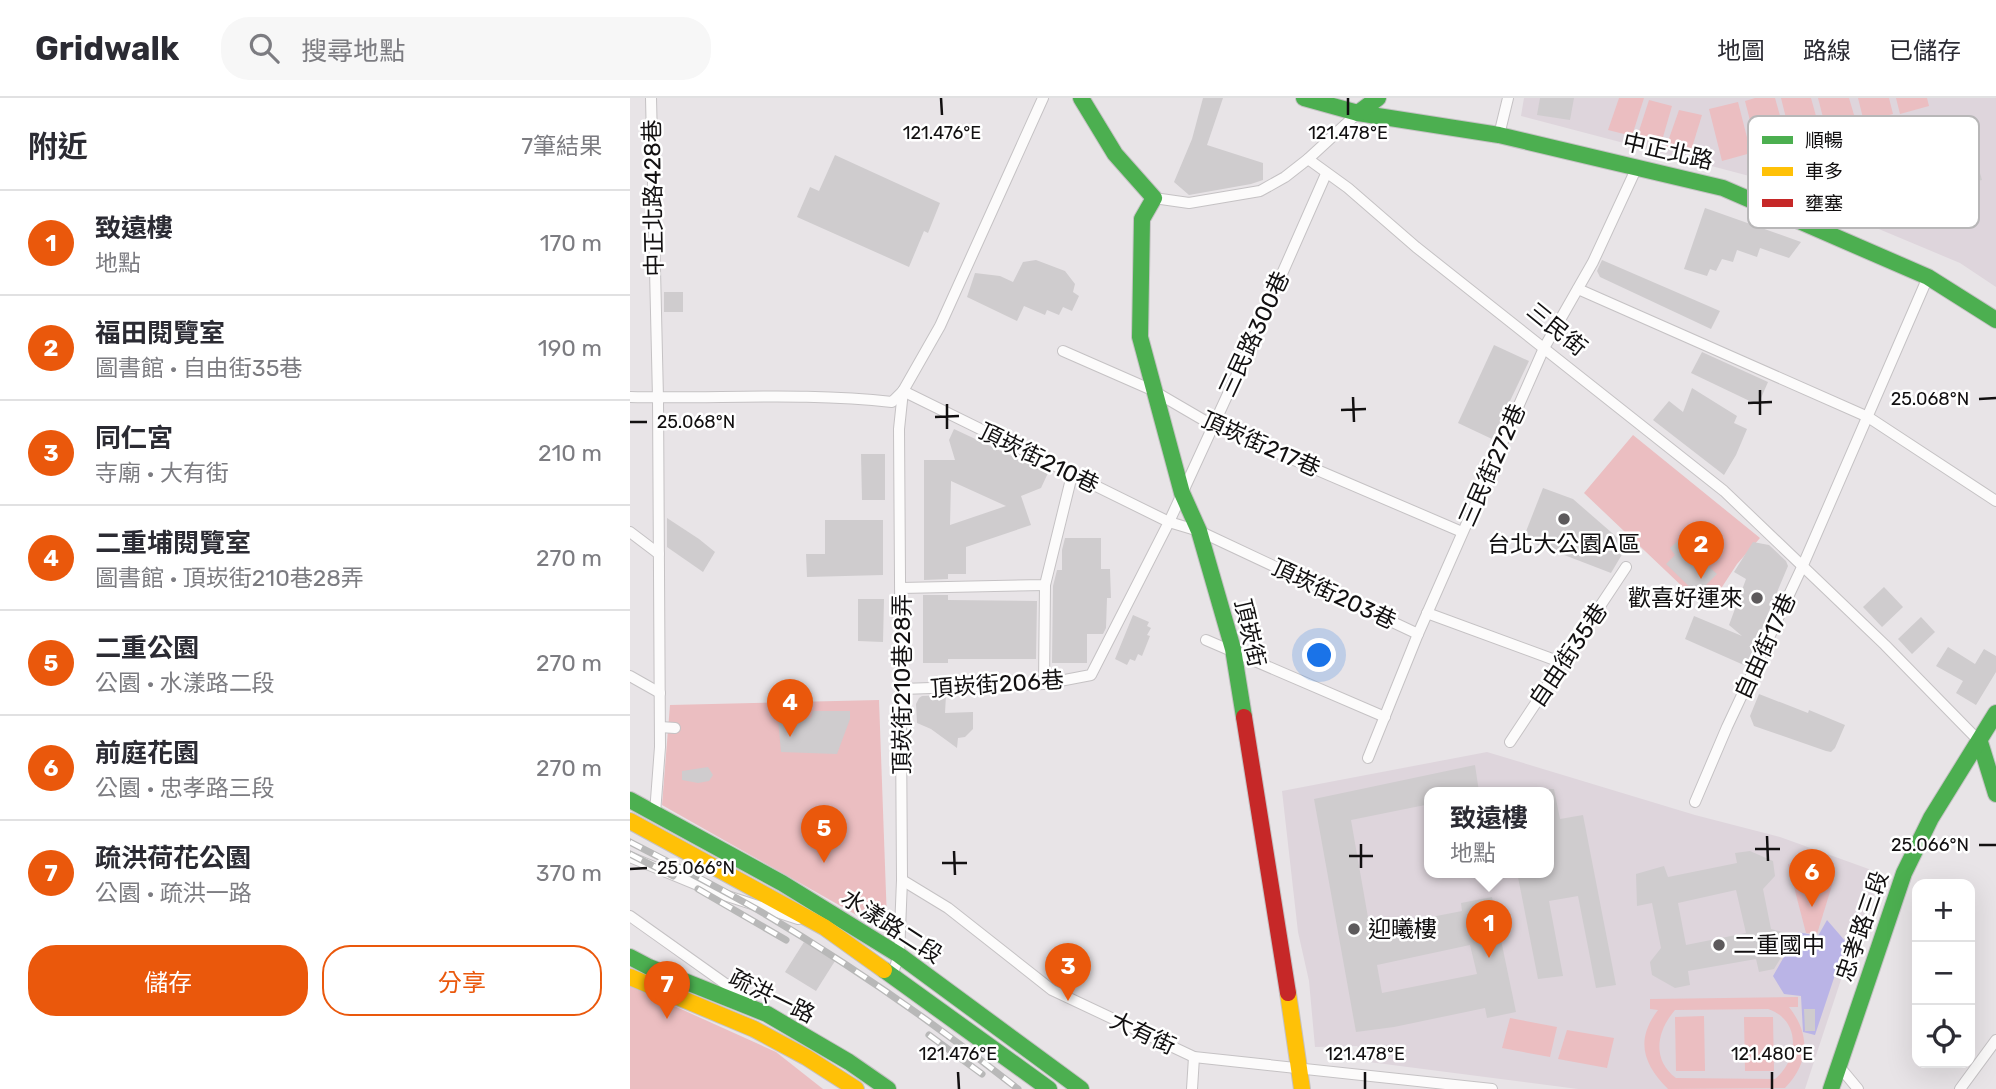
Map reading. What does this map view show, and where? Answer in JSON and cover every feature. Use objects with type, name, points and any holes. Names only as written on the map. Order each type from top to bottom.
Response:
[{"type":"street","name":"中正北路428巷","points":[[651,98],[658,398],[660,694],[655,813]]},
{"type":"street","points":[[630,397],[796,396],[892,402],[903,391],[940,326],[1043,98]]},
{"type":"street","points":[[1081,98],[1115,154],[1154,198],[1189,203],[1260,191],[1285,177],[1308,159],[1378,98]]},
{"type":"street","name":"中正北路","points":[[1304,98],[1358,113],[1499,135],[1723,188],[1748,199]]},
{"type":"street","points":[[1499,135],[1508,98]]},
{"type":"street","name":"三民街","points":[[1308,159],[1348,188],[1416,247],[1724,491],[1885,645],[1980,742],[1996,765]]},
{"type":"street","name":"三民街272巷","points":[[1440,583],[1544,348],[1578,289],[1637,167]]},
{"type":"street","name":"三民路300巷","points":[[1091,676],[1169,522],[1326,173]]},
{"type":"street","name":"頂崁街","points":[[1154,198],[1142,219],[1140,338],[1182,493],[1199,531],[1233,650],[1303,1089]]},
{"type":"street","name":"中正北路","points":[[1815,228],[1928,277],[1996,320]]},
{"type":"street","name":"自由街17巷","points":[[1695,802],[1803,565],[1928,277]]},
{"type":"street","points":[[1578,289],[1868,417],[1996,501]]},
{"type":"street","name":"頂崁街217巷","points":[[1063,351],[1152,390],[1212,425],[1462,532]]},
{"type":"street","name":"頂崁街210巷","points":[[903,391],[1169,522],[1199,531]]},
{"type":"street","name":"頂崁街210巷28弄","points":[[892,976],[900,956],[902,880],[899,429],[903,391]]},
{"type":"street","points":[[1044,684],[1045,585],[1072,475]]},
{"type":"street","name":"頂崁街203巷","points":[[1199,531],[1418,634],[1440,583]]},
{"type":"street","points":[[630,532],[659,554]]},
{"type":"street","name":"自由街35巷","points":[[1510,742],[1626,567]]},
{"type":"street","points":[[901,588],[1045,585]]},
{"type":"street","points":[[1427,613],[1563,663]]},
{"type":"street","points":[[1368,758],[1418,634]]},
{"type":"street","points":[[1206,639],[1385,717]]},
{"type":"street","points":[[630,676],[660,694]]},
{"type":"street","name":"頂崁街206巷","points":[[902,690],[1044,684],[1091,676]]},
{"type":"street","name":"忠孝路三段","points":[[1831,1089],[1904,873],[1931,818],[1996,713]]},
{"type":"street","points":[[660,727],[676,728]]},
{"type":"street","name":"三民街","points":[[1980,742],[1996,794]]},
{"type":"street","name":"水漾路二段","points":[[630,800],[782,883],[900,956],[1081,1089]]},
{"type":"street","name":"水漾路二段","points":[[630,821],[824,927],[1049,1089]]},
{"type":"street","points":[[630,857],[712,891],[824,927]]},
{"type":"street","name":"大有街","points":[[902,880],[948,908],[1052,990],[1194,1057],[1492,1089]]},
{"type":"street","points":[[630,916],[767,1014]]},
{"type":"street","name":"疏洪一路","points":[[630,957],[767,1014],[849,1062],[888,1089]]},
{"type":"street","name":"疏洪一路","points":[[630,977],[754,1029],[831,1071],[856,1089]]},
{"type":"street","points":[[1959,1089],[1996,1040]]},
{"type":"street","points":[[1192,1089],[1194,1057]]},
{"type":"street","points":[[1838,1065],[1858,1089]]},
{"type":"shaded area","points":[[1524,98],[1996,98],[1996,287],[1960,263],[1876,228],[1979,228],[1979,116],[1748,116],[1748,176],[1521,116]]},
{"type":"shaded area","points":[[1619,98],[1644,98],[1632,136],[1608,130]]},
{"type":"shaded area","points":[[1775,98],[1780,116],[1749,116],[1745,101]]},
{"type":"shaded area","points":[[1781,98],[1811,98],[1816,116],[1786,116]]},
{"type":"shaded area","points":[[1818,98],[1849,98],[1854,116],[1823,116]]},
{"type":"shaded area","points":[[1858,98],[1889,98],[1893,114],[1862,116]]},
{"type":"shaded area","points":[[1896,98],[1927,98],[1929,106],[1900,114]]},
{"type":"shaded area","points":[[1649,100],[1672,106],[1661,144],[1637,137]]},
{"type":"shaded area","points":[[1738,102],[1748,141],[1748,154],[1722,161],[1709,109]]},
{"type":"shaded area","points":[[1679,110],[1702,115],[1690,154],[1666,147]]},
{"type":"shaded area","points":[[1633,435],[1760,538],[1737,564],[1707,610],[1584,493]]},
{"type":"shaded area","points":[[879,700],[887,921],[869,922],[662,805],[670,705]]},
{"type":"shaded area","points":[[1487,752],[1695,815],[1780,837],[1877,872],[1881,880],[1859,925],[1805,1089],[1578,1089],[1369,1062],[1357,1046],[1315,1047],[1309,981],[1298,932],[1282,791]]},
{"type":"shaded area","points":[[1788,864],[1833,882],[1817,934],[1806,933]]},
{"type":"shaded area","points":[[1827,920],[1846,942],[1815,1035],[1803,1032],[1801,996],[1784,994],[1773,976],[1798,932],[1818,936]]},
{"type":"shaded area","points":[[630,986],[776,1052],[823,1089],[630,1089]]},
{"type":"shaded area","points":[[1798,997],[1798,1007],[1789,1007],[1804,1038],[1803,1059],[1799,1069],[1785,1088],[1668,1089],[1659,1080],[1645,1051],[1646,1031],[1658,1010],[1650,1009],[1650,999]],"holes":[[[1768,1009],[1779,1014],[1791,1031],[1793,1041],[1789,1061],[1775,1079],[1676,1078],[1663,1063],[1659,1045],[1661,1036],[1675,1010]]]},
{"type":"shaded area","points":[[1704,1016],[1705,1071],[1676,1071],[1675,1017]]},
{"type":"shaded area","points":[[1744,1017],[1773,1017],[1774,1071],[1745,1071]]},
{"type":"shaded area","points":[[1510,1018],[1557,1027],[1550,1057],[1502,1048]]},
{"type":"shaded area","points":[[1567,1030],[1614,1038],[1607,1068],[1558,1059]]},
{"type":"building","points":[[1203,98],[1223,98],[1207,145],[1263,163],[1263,180],[1189,195],[1174,182],[1192,139]]},
{"type":"building","points":[[1540,98],[1574,98],[1570,120],[1537,115]]},
{"type":"building","points":[[835,155],[940,203],[928,233],[924,231],[909,267],[797,217],[810,187],[819,191]]},
{"type":"building","points":[[1705,208],[1748,223],[1748,228],[1761,228],[1801,242],[1789,258],[1760,248],[1757,257],[1737,250],[1733,262],[1722,259],[1716,271],[1710,269],[1707,276],[1684,269]]},
{"type":"building","points":[[1036,260],[1065,271],[1075,284],[1073,292],[1079,296],[1072,311],[1063,307],[1059,315],[1047,310],[1045,315],[1024,306],[1017,321],[967,297],[975,273],[1000,276],[1013,282],[1023,262]]},
{"type":"building","points":[[1602,260],[1720,311],[1711,329],[1600,277],[1597,271]]},
{"type":"building","points":[[664,292],[683,292],[683,312],[664,312]]},
{"type":"building","points":[[1494,345],[1529,361],[1492,439],[1458,423]]},
{"type":"building","points":[[1702,352],[1768,382],[1758,405],[1691,373]]},
{"type":"building","points":[[1692,388],[1737,416],[1734,423],[1747,429],[1724,475],[1653,420],[1669,401],[1683,412]]},
{"type":"building","points":[[954,429],[1048,473],[1041,488],[1021,496],[1031,525],[966,547],[966,574],[948,574],[948,579],[924,580],[924,460],[955,460],[949,440]],"holes":[[[951,481],[1006,506],[950,525]]]},
{"type":"building","points":[[861,454],[885,454],[885,500],[862,500]]},
{"type":"building","name":"台北大公園A區","points":[[1543,488],[1573,499],[1627,546],[1611,573],[1523,539]]},
{"type":"building","points":[[667,518],[715,552],[703,572],[667,547]]},
{"type":"building","points":[[825,520],[883,520],[883,575],[807,577],[806,554],[825,554]]},
{"type":"building","points":[[1065,538],[1101,538],[1101,569],[1110,569],[1111,598],[1107,598],[1106,628],[1103,634],[1087,634],[1087,663],[1052,663],[1053,586],[1057,570],[1062,570]]},
{"type":"building","points":[[1679,540],[1717,574],[1697,594],[1666,564],[1675,555],[1670,548]]},
{"type":"building","name":"歡喜好運來","points":[[1753,542],[1769,545],[1788,566],[1746,666],[1685,639],[1694,616],[1742,636],[1729,625],[1746,579],[1734,572]]},
{"type":"building","points":[[1884,587],[1903,607],[1882,627],[1863,607]]},
{"type":"building","points":[[923,595],[948,595],[948,600],[1037,601],[1036,659],[948,659],[948,663],[923,663]]},
{"type":"building","points":[[858,599],[884,599],[883,642],[858,641]]},
{"type":"building","points":[[1133,615],[1149,622],[1147,626],[1151,628],[1142,656],[1138,654],[1135,661],[1130,659],[1127,665],[1115,659]]},
{"type":"building","points":[[1921,617],[1935,632],[1912,654],[1898,639]]},
{"type":"building","points":[[1948,647],[1975,664],[1984,649],[1996,656],[1996,672],[1976,705],[1956,693],[1963,681],[1936,666]]},
{"type":"building","points":[[1759,694],[1845,725],[1835,748],[1831,752],[1826,751],[1754,726],[1750,716]]},
{"type":"building","points":[[946,695],[945,713],[973,712],[973,729],[965,737],[958,738],[957,748],[931,729],[917,723],[916,704],[919,698]]},
{"type":"building","points":[[813,711],[850,711],[850,719],[837,754],[781,752],[778,719],[811,718]]},
{"type":"building","points":[[1475,765],[1478,787],[1424,787],[1424,805],[1351,820],[1370,929],[1462,911],[1461,903],[1492,897],[1516,1012],[1487,1018],[1485,1008],[1356,1032],[1314,799]],"holes":[[[1470,945],[1477,974],[1382,993],[1377,965]]]},
{"type":"building","points":[[708,767],[713,775],[709,781],[698,783],[682,780],[682,771]]},
{"type":"building","points":[[1554,789],[1560,819],[1583,815],[1616,985],[1596,988],[1578,896],[1549,901],[1563,976],[1538,979],[1518,878],[1554,878]]},
{"type":"building","points":[[1750,851],[1773,861],[1775,876],[1763,889],[1771,929],[1786,933],[1788,946],[1774,969],[1759,972],[1756,959],[1688,971],[1690,985],[1675,988],[1652,975],[1650,962],[1661,948],[1652,903],[1637,906],[1636,874],[1664,866],[1668,877],[1737,863],[1735,853]],"holes":[[[1736,890],[1746,933],[1686,945],[1678,903]]]},
{"type":"building","points":[[804,942],[835,961],[816,991],[785,972]]},
{"type":"building","points":[[1804,1009],[1815,1009],[1815,1031],[1805,1031]]},
{"type":"railway","points":[[630,842],[742,901],[825,951],[923,1018],[1018,1089]]},
{"type":"railway","points":[[630,854],[673,876]]},
{"type":"railway","points":[[698,889],[786,940]]},
{"type":"railway","points":[[929,1035],[982,1074]]},
{"type":"traffic: fast","points":[[1081,98],[1115,154],[1154,198],[1142,219],[1140,337],[1182,493],[1199,531],[1233,649],[1244,717]]},
{"type":"traffic: fast","points":[[1304,98],[1358,113],[1499,135],[1723,188],[1748,199]]},
{"type":"traffic: fast","points":[[1358,113],[1378,98]]},
{"type":"traffic: fast","points":[[1815,228],[1928,277],[1996,320]]},
{"type":"traffic: fast","points":[[1831,1089],[1904,873],[1931,818],[1996,713]]},
{"type":"traffic: fast","points":[[1980,742],[1996,794]]},
{"type":"traffic: fast","points":[[630,800],[782,883],[899,955],[1081,1089]]},
{"type":"traffic: fast","points":[[630,957],[767,1014],[849,1062],[888,1089]]},
{"type":"traffic: fast","points":[[884,970],[1049,1089]]},
{"type":"traffic: slow","points":[[630,821],[824,927],[884,970]]},
{"type":"traffic: slow","points":[[630,977],[754,1029],[806,1057],[856,1089]]},
{"type":"traffic: slow","points":[[1288,993],[1302,1089]]},
{"type":"traffic: jam","points":[[1244,717],[1288,993]]},
{"type":"place","name":"台北大公園A區","points":[[1564,519]]},
{"type":"place","name":"福田閱覽室","points":[[1701,579]]},
{"type":"place","name":"歡喜好運來","points":[[1757,598]]},
{"type":"place","name":"二重埔閱覽室","points":[[790,737]]},
{"type":"place","name":"二重公園","points":[[824,863]]},
{"type":"place","name":"前庭花園","points":[[1812,907]]},
{"type":"place","name":"迎曦樓","points":[[1354,929]]},
{"type":"place","name":"二重國中","points":[[1719,945]]},
{"type":"place","name":"致遠樓","points":[[1489,958]]},
{"type":"place","name":"同仁宮","points":[[1068,1001]]},
{"type":"place","name":"疏洪荷花公園","points":[[667,1019]]}]
